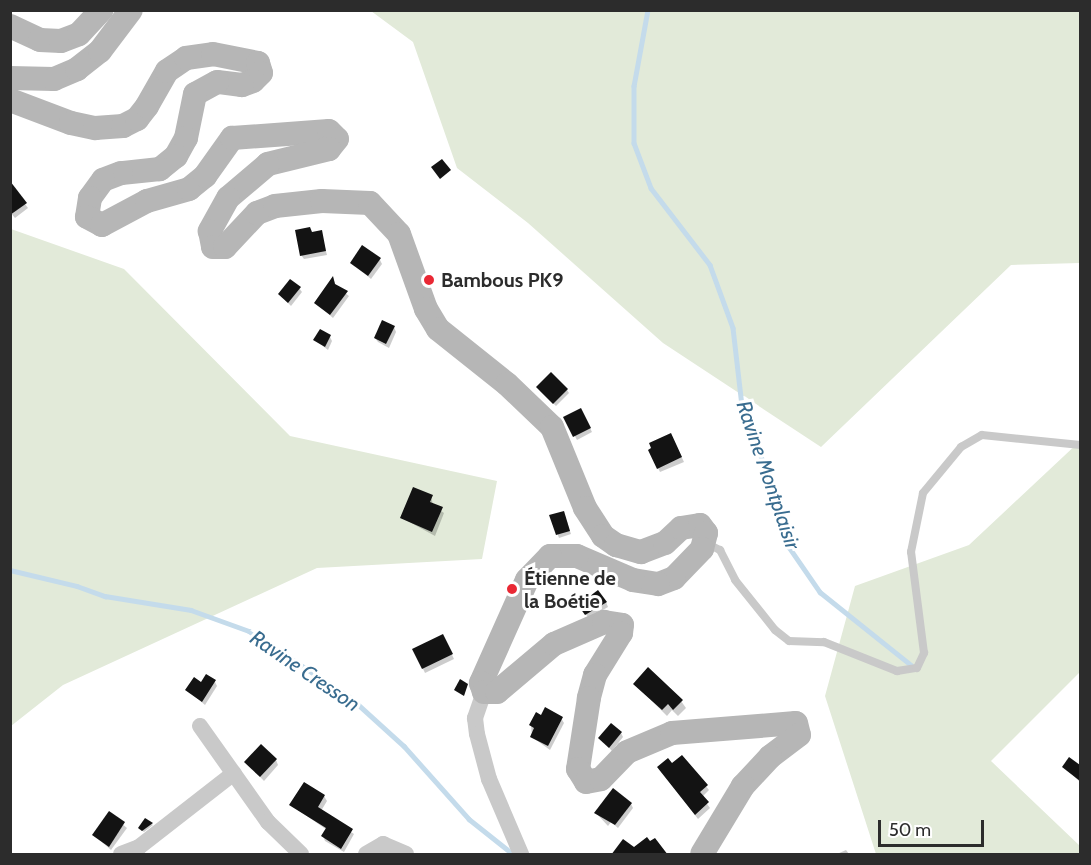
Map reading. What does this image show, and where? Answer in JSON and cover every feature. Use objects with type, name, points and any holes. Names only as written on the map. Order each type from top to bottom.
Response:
[{"type":"main road","points":[[10,26],[40,40],[61,41],[79,34],[101,10]]},
{"type":"main road","points":[[10,78],[54,79],[77,69],[100,51],[131,10]]},
{"type":"main road","points":[[10,100],[24,102],[71,123],[95,128],[123,126],[137,119],[167,72],[186,58],[213,54],[258,63],[261,73],[253,81],[242,85],[217,82],[195,94],[186,138],[176,156],[160,169],[121,173],[103,180],[90,198],[87,217],[102,225],[147,201],[189,189],[204,176],[232,138],[316,130],[335,134],[337,139],[328,149],[268,164],[243,184],[218,214],[210,231],[213,247],[225,247],[257,213],[275,206],[322,201],[370,203],[399,234],[426,309],[438,329],[507,384],[552,427],[585,508],[603,536],[622,548],[641,552],[665,543],[681,528],[700,525],[706,542],[674,578],[658,584],[633,580],[577,556],[550,556],[527,580],[487,665],[481,684],[484,692],[497,692],[554,644],[614,621],[622,625],[621,633],[595,675],[589,698],[578,769],[586,782],[601,779],[627,752],[672,732],[796,723],[799,735],[770,757],[743,786],[702,855]]},
{"type":"street","points":[[484,692],[477,711],[477,734],[489,779],[521,855]]},
{"type":"street","points":[[200,726],[268,822],[302,855]]},
{"type":"street","points":[[121,855],[139,847],[234,773]]},
{"type":"street","points":[[366,855],[383,844],[406,855]]},
{"type":"lane","points":[[706,542],[720,550],[735,580],[775,630],[789,641],[824,642],[897,671],[917,668],[924,653],[911,552],[923,494],[961,447],[982,435],[1080,445]]},
{"type":"green space","points":[[371,11],[1080,11],[1080,263],[1011,265],[821,447],[663,343],[528,223],[457,168],[413,42]]},
{"type":"green space","points":[[11,229],[124,269],[290,436],[497,481],[482,559],[317,568],[63,685],[11,726]]},
{"type":"green space","points":[[1080,441],[1080,672],[991,761],[1080,846],[1080,854],[876,854],[825,696],[855,586],[969,545]]},
{"type":"building","points":[[442,159],[451,170],[440,179],[431,167]]},
{"type":"building","points":[[10,181],[27,203],[10,215]]},
{"type":"building","points":[[310,227],[312,232],[322,230],[326,251],[300,256],[295,230]]},
{"type":"building","points":[[362,245],[381,258],[368,276],[350,263]]},
{"type":"building","points":[[333,276],[335,284],[348,291],[330,315],[314,303]]},
{"type":"building","points":[[290,279],[301,287],[288,303],[278,294]]},
{"type":"building","points":[[382,320],[395,326],[386,344],[374,338]]},
{"type":"building","points":[[320,329],[331,335],[325,347],[313,340]]},
{"type":"building","points":[[551,372],[568,389],[553,404],[536,387]]},
{"type":"building","points":[[581,408],[591,428],[573,437],[563,417]]},
{"type":"building","points":[[671,433],[682,457],[657,469],[648,450],[651,448],[649,443]]},
{"type":"building","points":[[413,487],[433,495],[430,502],[443,507],[432,532],[400,518]]},
{"type":"building","points":[[564,511],[570,531],[556,535],[549,515]]},
{"type":"building","points":[[598,590],[607,602],[585,615],[578,605]]},
{"type":"building","points":[[443,634],[453,654],[422,669],[412,649]]},
{"type":"building","points":[[648,667],[683,700],[673,710],[668,704],[662,710],[633,684]]},
{"type":"building","points":[[206,674],[216,680],[202,702],[185,690],[194,677],[201,682]]},
{"type":"building","points":[[460,679],[468,684],[464,696],[454,690]]},
{"type":"building","points":[[545,707],[563,717],[548,746],[530,737],[534,728],[529,725],[536,712],[541,715]]},
{"type":"building","points":[[611,723],[622,732],[609,748],[598,738]]},
{"type":"building","points":[[261,744],[277,759],[260,777],[244,762]]},
{"type":"building","points":[[682,755],[708,785],[700,792],[709,802],[695,815],[657,767],[668,758],[672,763]]},
{"type":"building","points":[[1069,757],[1080,765],[1080,781],[1062,767]]},
{"type":"building","points":[[304,782],[325,795],[318,807],[353,829],[341,849],[321,836],[326,828],[289,805]]},
{"type":"building","points":[[613,788],[632,803],[615,825],[594,813]]},
{"type":"building","points":[[109,811],[125,822],[109,847],[92,835]]},
{"type":"building","points":[[145,818],[153,823],[142,831],[138,828]]},
{"type":"building","points":[[647,837],[650,841],[655,838],[668,855],[611,855],[623,839],[634,847]]},
{"type":"waterway","name":"Ravine Montplaisir","points":[[648,10],[634,86],[634,143],[651,188],[710,265],[733,328],[743,414],[780,501],[789,547],[820,592],[911,665]]},
{"type":"waterway","name":"Ravine Cresson","points":[[10,570],[77,586],[105,596],[191,610],[249,631],[351,698],[404,746],[469,819],[513,854]]},
{"type":"place","name":"Bambous PK9","points":[[429,280]]},
{"type":"place","name":"Étienne de la Boétie","points":[[512,589]]}]
